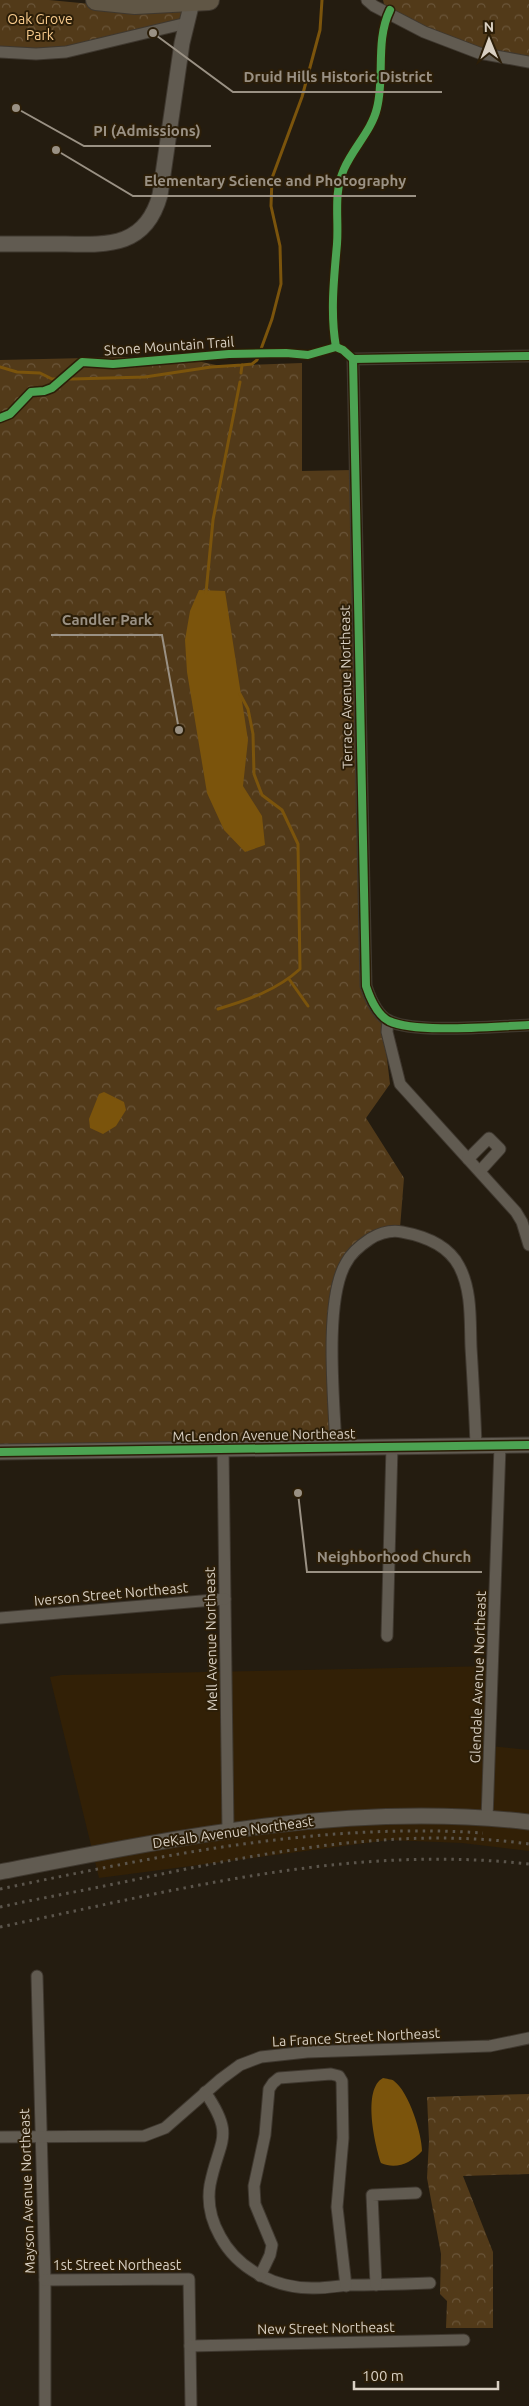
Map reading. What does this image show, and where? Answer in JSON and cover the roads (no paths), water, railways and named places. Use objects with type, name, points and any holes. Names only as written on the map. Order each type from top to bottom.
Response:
[{"type":"highway","points":[[96,0],[135,4],[198,1]]},
{"type":"street","points":[[367,0],[374,6],[424,32],[470,49],[529,62]]},
{"type":"street","points":[[0,244],[102,245],[130,237],[144,227],[155,209],[160,195],[182,43],[187,23],[198,1]]},
{"type":"street","points":[[0,52],[36,54],[66,52],[187,23]]},
{"type":"street","name":"Terrace Avenue Northeast","points":[[388,1020],[370,999],[366,986],[353,359],[529,356]]},
{"type":"street","points":[[529,1025],[422,1028],[388,1020],[387,1032],[400,1084],[520,1217],[529,1245]]},
{"type":"street","points":[[468,1159],[489,1138],[500,1150],[480,1171]]},
{"type":"street","points":[[336,1446],[333,1314],[336,1287],[346,1262],[361,1245],[379,1234],[396,1231],[415,1234],[434,1242],[450,1253],[459,1266],[468,1293],[476,1446]]},
{"type":"street","name":"McLendon Avenue Northeast","points":[[0,1452],[336,1446],[529,1445]]},
{"type":"street","points":[[387,1636],[392,1446]]},
{"type":"street","name":"Glendale Avenue Northeast","points":[[487,1819],[500,1446]]},
{"type":"street","name":"Mell Avenue Northeast","points":[[224,1448],[228,1830]]},
{"type":"street","name":"Iverson Street Northeast","points":[[0,1618],[225,1599]]},
{"type":"street","name":"DeKalb Avenue Northeast","points":[[0,1872],[228,1830],[286,1823],[372,1817],[440,1816],[529,1822]]},
{"type":"street","name":"Mayson Avenue Northeast","points":[[37,1976],[45,2280],[45,2406]]},
{"type":"street","name":"La France Street Northeast","points":[[0,2137],[144,2136],[165,2128],[240,2065],[261,2057],[307,2052],[490,2046],[529,2038]]},
{"type":"street","points":[[260,2276],[272,2245],[255,2204],[254,2186],[265,2135],[269,2090],[272,2082],[279,2078],[331,2074],[339,2076],[342,2081],[344,2138],[337,2207],[346,2286]]},
{"type":"street","points":[[206,2092],[219,2112],[223,2126],[223,2143],[210,2185],[211,2215],[223,2242],[240,2264],[260,2276],[285,2286],[314,2288],[430,2283]]},
{"type":"street","points":[[376,2285],[372,2195],[416,2194]]},
{"type":"street","name":"1st Street Northeast","points":[[45,2280],[189,2279],[190,2346]]},
{"type":"street","name":"New Street Northeast","points":[[190,2346],[464,2340]]},
{"type":"street","points":[[190,2346],[190,2406]]},
{"type":"waterway","points":[[0,367],[17,372],[40,373],[52,379],[72,379],[145,377],[211,367],[252,364],[257,360],[272,319],[281,284],[280,246],[271,206],[272,178],[302,97],[320,30],[322,0]]},
{"type":"waterway","points":[[241,373],[242,365]]},
{"type":"waterway","points":[[206,593],[213,520],[240,382]]},
{"type":"waterway","points":[[218,1009],[272,989],[300,969],[298,844],[282,810],[262,795],[254,774],[253,734],[248,709],[240,694]]},
{"type":"waterway","points":[[289,979],[308,1006]]},
{"type":"railway","points":[[0,1889],[179,1854],[300,1837],[361,1832],[483,1833]]},
{"type":"railway","points":[[0,1907],[186,1869],[283,1851],[332,1845],[381,1840],[431,1838],[480,1839],[529,1844]]},
{"type":"railway","points":[[0,1927],[197,1886],[262,1874],[328,1865],[394,1860],[461,1859],[529,1864]]},
{"type":"place","name":"Druid Hills Historic District","points":[[153,33]]},
{"type":"place","name":"PI (Admissions)","points":[[16,108]]},
{"type":"place","name":"Elementary Science and Photography","points":[[56,150]]},
{"type":"place","name":"Candler Park","points":[[179,730]]},
{"type":"place","name":"Neighborhood Church","points":[[298,1493]]},
{"type":"park label","name":"Oak Grove Park","points":[[40,28]]}]
